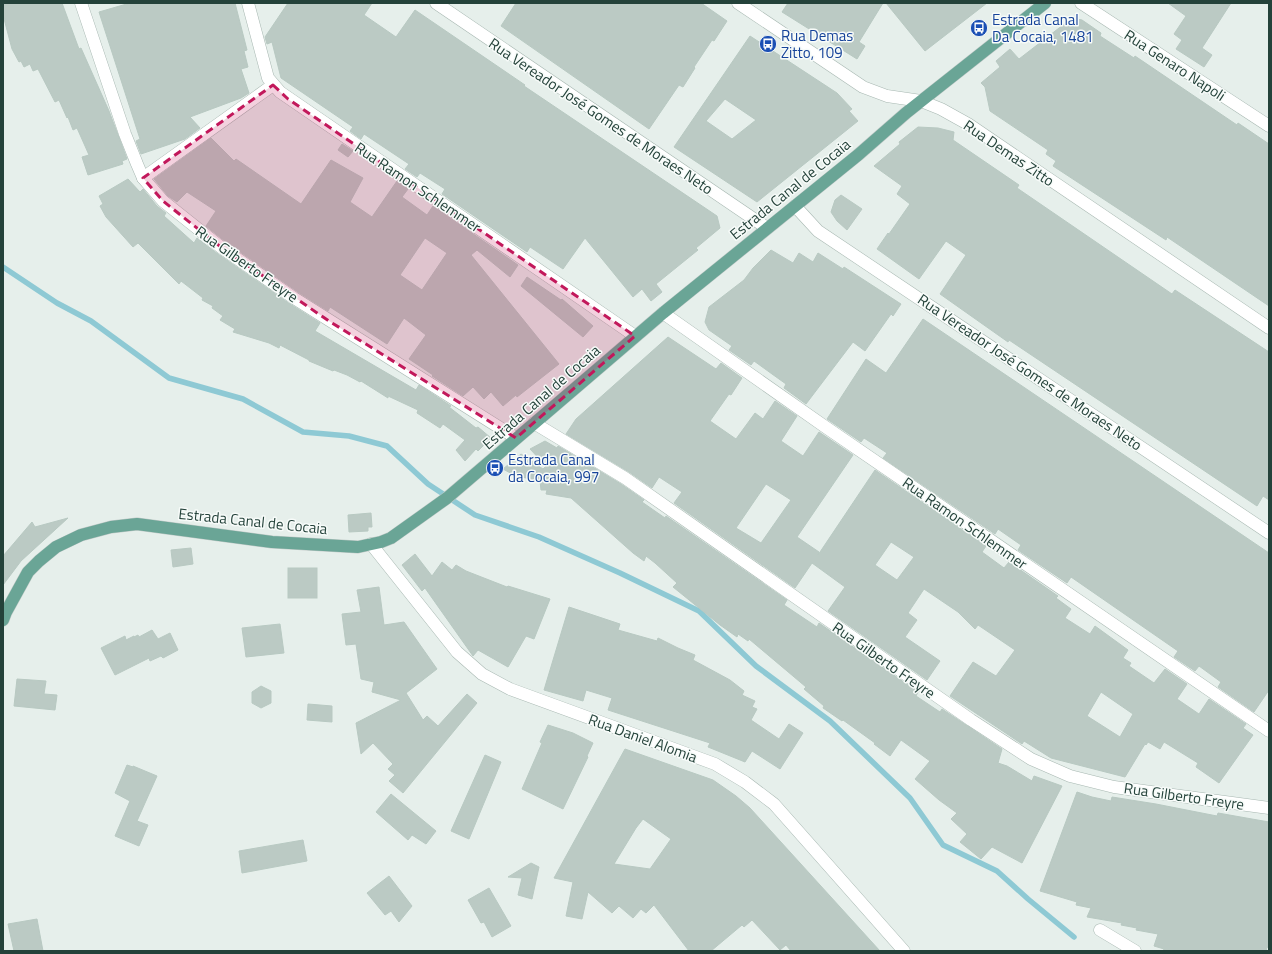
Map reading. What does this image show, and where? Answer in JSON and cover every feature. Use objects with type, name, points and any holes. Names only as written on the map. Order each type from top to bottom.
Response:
[{"type":"main road","name":"Estrada Canal de Cocaia","points":[[3,620],[28,572],[39,561],[56,547],[81,535],[111,527],[137,524],[272,542],[358,547],[381,542],[391,538],[447,498],[481,470],[516,438],[663,312],[795,206],[1038,5]]},
{"type":"street","name":"Rua Gilberto Freyre","points":[[81,3],[125,134],[143,178],[164,201],[222,248],[329,321],[516,438]]},
{"type":"street","name":"Rua Ramon Schlemmer","points":[[248,3],[268,78],[273,85],[288,99],[635,336]]},
{"type":"street","name":"Rua Vereador José Gomes de Moraes Neto","points":[[436,3],[452,7],[767,228]]},
{"type":"street","name":"Rua Demas Zitto","points":[[738,3],[864,87],[887,96],[921,102],[941,109],[968,124],[1269,328]]},
{"type":"street","name":"Rua Genaro Napoli","points":[[1081,3],[1269,126]]},
{"type":"street","points":[[143,178],[273,85]]},
{"type":"street","name":"Rua Vereador José Gomes de Moraes Neto","points":[[795,206],[818,231],[1269,533]]},
{"type":"street","name":"Rua Ramon Schlemmer","points":[[663,312],[824,426],[1269,731]]},
{"type":"street","name":"Rua Gilberto Freyre","points":[[534,423],[625,478],[965,716],[1031,759],[1070,776],[1108,786],[1269,808]]},
{"type":"street","name":"Rua Daniel Alomia","points":[[371,544],[457,652],[482,674],[510,689],[715,764],[745,782],[774,804],[904,951]]},
{"type":"street","points":[[1100,930],[1135,951]]},
{"type":"highlighted area","points":[[273,85],[288,99],[635,336],[516,438],[329,321],[222,248],[163,201],[143,178]]},
{"type":"building","points":[[3,3],[62,3],[79,49],[81,48],[109,111],[127,159],[122,161],[123,164],[88,175],[82,157],[89,155],[77,128],[73,130],[59,100],[55,102],[38,69],[33,71],[30,64],[24,67],[21,61],[19,62],[12,49],[3,15]]},
{"type":"building","points":[[130,3],[235,3],[247,50],[244,51],[248,67],[241,69],[249,93],[241,98],[190,117],[200,128],[185,139],[141,154],[136,141],[140,139],[99,12]]},
{"type":"building","points":[[288,3],[372,3],[364,15],[396,37],[415,10],[525,85],[524,86],[717,216],[720,228],[696,248],[698,250],[656,284],[662,292],[651,301],[642,289],[633,297],[585,238],[563,269],[530,247],[527,252],[442,194],[445,189],[420,173],[417,177],[405,169],[409,164],[364,134],[361,139],[350,131],[353,127],[281,78],[272,42],[267,44],[265,37]]},
{"type":"building","points":[[516,3],[701,3],[727,21],[694,67],[695,68],[683,87],[679,85],[649,129],[501,26]]},
{"type":"building","points":[[788,3],[883,3],[859,42],[865,46],[857,59],[782,12]]},
{"type":"building","points":[[886,3],[987,3],[925,51]]},
{"type":"building","points":[[1168,3],[1231,3],[1202,48],[1212,55],[1204,67],[1176,49],[1182,40],[1174,34],[1186,16]]},
{"type":"building","points":[[1072,18],[1082,20],[1101,33],[1100,36],[1134,58],[1135,56],[1237,125],[1238,123],[1269,144],[1269,306],[1167,237],[1166,240],[1053,166],[1056,161],[1046,154],[1048,150],[990,111],[985,87],[981,83],[1000,67],[996,61],[1010,49],[1019,59]]},
{"type":"building","points":[[750,36],[837,93],[852,109],[849,111],[858,121],[757,202],[674,147]],"holes":[[[725,99],[756,120],[732,139],[706,121]]]},
{"type":"building","points":[[918,127],[938,128],[954,132],[953,140],[1019,185],[1017,188],[1172,294],[1175,290],[1269,352],[1269,500],[1263,496],[1257,506],[1009,340],[1008,342],[940,294],[966,255],[946,241],[919,279],[877,249],[910,204],[897,194],[902,186],[874,166],[900,144],[899,142]]},
{"type":"building","points":[[211,138],[234,161],[236,159],[301,204],[331,160],[363,178],[350,202],[372,217],[397,181],[408,189],[402,197],[427,215],[433,206],[518,265],[510,277],[477,250],[471,255],[559,364],[503,406],[491,392],[484,399],[473,387],[463,396],[409,359],[426,335],[404,318],[387,344],[330,307],[328,311],[298,292],[226,242],[206,226],[216,211],[187,192],[177,202],[168,196],[154,179]],"holes":[[[425,238],[447,253],[422,290],[400,275]]]},
{"type":"building","points":[[342,144],[353,151],[348,157],[338,150]]},
{"type":"building","points":[[128,179],[140,192],[143,189],[157,206],[166,213],[164,216],[194,243],[197,238],[290,304],[320,323],[315,331],[416,390],[419,385],[451,406],[449,407],[491,438],[478,451],[476,449],[465,461],[456,450],[465,440],[443,424],[440,428],[417,413],[418,410],[388,396],[388,398],[361,381],[360,382],[347,375],[309,361],[280,345],[279,348],[269,343],[233,332],[235,329],[220,320],[223,316],[212,308],[213,306],[202,300],[203,298],[181,281],[179,284],[138,243],[133,247],[106,217],[100,206],[103,204],[99,196]]},
{"type":"building","points":[[841,195],[862,209],[847,230],[837,221],[831,212],[835,200]]},
{"type":"building","points":[[771,250],[793,263],[799,253],[813,262],[818,253],[843,269],[844,267],[901,304],[893,316],[891,314],[865,351],[853,342],[806,404],[784,388],[786,384],[754,361],[751,365],[729,350],[732,346],[709,330],[705,322],[709,307],[744,280],[753,268]]},
{"type":"building","points":[[527,277],[561,300],[562,299],[593,326],[583,337],[521,286]]},
{"type":"building","points":[[923,319],[1269,553],[1269,690],[1254,712],[1218,687],[1221,682],[1199,666],[1195,671],[1174,657],[1178,651],[1071,577],[1067,583],[1018,550],[1021,545],[998,529],[995,534],[883,458],[887,453],[864,438],[861,442],[827,419],[866,359],[886,373]]},
{"type":"building","points":[[668,337],[716,369],[721,363],[742,378],[731,395],[729,394],[710,421],[736,439],[755,413],[763,419],[775,401],[797,416],[781,441],[803,456],[819,432],[853,455],[797,537],[819,552],[818,555],[875,470],[986,546],[982,552],[1004,568],[1009,562],[1058,596],[1056,598],[1071,609],[1065,618],[1090,634],[1095,626],[1128,650],[1123,658],[1131,663],[1129,666],[1154,683],[1165,669],[1187,684],[1177,699],[1199,714],[1209,699],[1246,724],[1243,728],[1253,735],[1219,783],[1196,767],[1198,763],[1164,742],[1160,749],[1148,742],[1146,745],[1145,744],[1125,777],[1051,758],[1024,741],[1022,744],[950,696],[973,662],[996,676],[1015,650],[978,625],[975,629],[958,612],[924,589],[908,613],[917,620],[905,637],[940,661],[927,680],[828,611],[845,587],[812,563],[795,588],[674,503],[682,492],[659,477],[652,488],[629,472],[566,434],[576,419]],"holes":[[[766,484],[791,500],[761,543],[736,528]],[[891,542],[914,557],[897,580],[875,565]],[[1101,692],[1133,714],[1120,737],[1087,716]]]},
{"type":"building","points":[[545,441],[557,448],[558,446],[621,484],[644,500],[642,502],[665,518],[666,516],[787,600],[784,605],[817,627],[819,623],[918,692],[916,696],[940,712],[942,709],[1002,749],[998,763],[1007,766],[1032,781],[1034,776],[1062,786],[1022,863],[992,847],[981,859],[960,842],[967,834],[951,819],[957,813],[939,800],[915,779],[930,761],[901,740],[890,756],[843,720],[842,721],[823,708],[824,706],[804,689],[806,687],[749,639],[748,641],[738,634],[737,637],[673,587],[677,583],[655,563],[646,556],[644,561],[633,553],[571,498],[546,494],[547,490],[541,490],[540,481],[514,475],[503,469],[521,454],[543,469],[546,466],[530,449]]},
{"type":"building","points":[[371,513],[372,527],[368,527],[368,531],[349,532],[348,515]]},
{"type":"building","points":[[68,518],[21,561],[3,585],[3,556],[32,522],[35,527]]},
{"type":"building","points":[[191,548],[193,564],[173,567],[171,550]]},
{"type":"building","points":[[415,554],[432,576],[442,562],[452,570],[456,565],[466,571],[507,587],[508,586],[550,599],[534,639],[526,636],[508,667],[478,650],[473,656],[425,588],[422,591],[402,565]]},
{"type":"building","points":[[288,568],[317,568],[317,598],[288,598]]},
{"type":"building","points":[[379,587],[384,625],[404,622],[437,669],[406,693],[423,720],[427,716],[438,726],[467,694],[477,703],[403,793],[389,781],[395,775],[388,769],[393,764],[373,743],[361,754],[356,723],[401,700],[372,692],[374,682],[361,679],[356,644],[346,645],[342,614],[361,612],[357,590]]},
{"type":"building","points":[[569,607],[620,624],[618,630],[657,641],[658,638],[695,655],[693,660],[730,680],[744,691],[742,695],[755,701],[752,707],[757,709],[751,720],[779,739],[789,724],[803,733],[780,769],[752,751],[745,762],[708,747],[710,743],[608,710],[612,698],[586,690],[583,701],[544,690]]},
{"type":"building","points":[[280,624],[284,653],[246,657],[242,628]]},
{"type":"building","points":[[152,630],[158,639],[170,633],[178,650],[163,658],[161,656],[150,661],[149,658],[115,675],[101,648],[125,636],[126,640],[138,635],[139,637]]},
{"type":"building","points":[[17,679],[46,681],[44,694],[57,695],[55,710],[14,706]]},
{"type":"building","points":[[261,686],[271,691],[271,703],[261,708],[252,703],[252,692]]},
{"type":"building","points":[[308,704],[332,706],[332,722],[307,720]]},
{"type":"building","points":[[548,725],[573,733],[593,743],[587,756],[588,757],[563,809],[522,789],[542,743],[540,742]]},
{"type":"building","points":[[625,749],[713,780],[736,796],[750,808],[880,951],[791,951],[786,945],[780,950],[752,920],[744,927],[742,925],[711,951],[689,951],[654,905],[646,913],[641,909],[633,918],[619,906],[612,913],[588,892],[582,919],[566,916],[573,882],[554,878]],"holes":[[[643,819],[671,839],[650,869],[614,864]]]},
{"type":"building","points":[[485,755],[501,762],[469,839],[451,831]]},
{"type":"building","points":[[127,765],[157,776],[137,821],[148,825],[139,846],[115,836],[130,801],[115,793]]},
{"type":"building","points":[[1077,792],[1111,801],[1112,797],[1217,816],[1218,813],[1269,822],[1269,948],[1267,947],[1266,951],[1163,951],[1164,949],[1154,946],[1158,934],[1136,930],[1137,928],[1121,925],[1122,923],[1087,917],[1091,908],[1076,905],[1077,902],[1040,891]]},
{"type":"building","points":[[391,794],[436,831],[426,844],[412,835],[408,840],[376,812]]},
{"type":"building","points":[[303,840],[307,861],[242,873],[239,851]]},
{"type":"building","points":[[531,863],[539,867],[532,899],[518,895],[522,878],[508,877]]},
{"type":"building","points":[[389,876],[412,906],[399,922],[391,911],[385,915],[367,893]]},
{"type":"building","points":[[489,888],[511,926],[492,937],[484,922],[481,923],[468,900]]},
{"type":"building","points":[[37,919],[43,951],[14,951],[8,924]]},
{"type":"waterway","points":[[3,267],[57,303],[91,321],[169,378],[243,399],[303,432],[349,436],[387,446],[428,484],[475,515],[539,537],[620,573],[699,611],[756,666],[830,721],[910,798],[943,845],[997,871],[1074,937]]},
{"type":"place","name":"Estrada Canal Da Cocaia, 1481","points":[[979,28]]},
{"type":"place","name":"Rua Demas Zitto, 109","points":[[768,44]]},
{"type":"place","name":"Estrada Canal da Cocaia, 997","points":[[495,468]]}]
